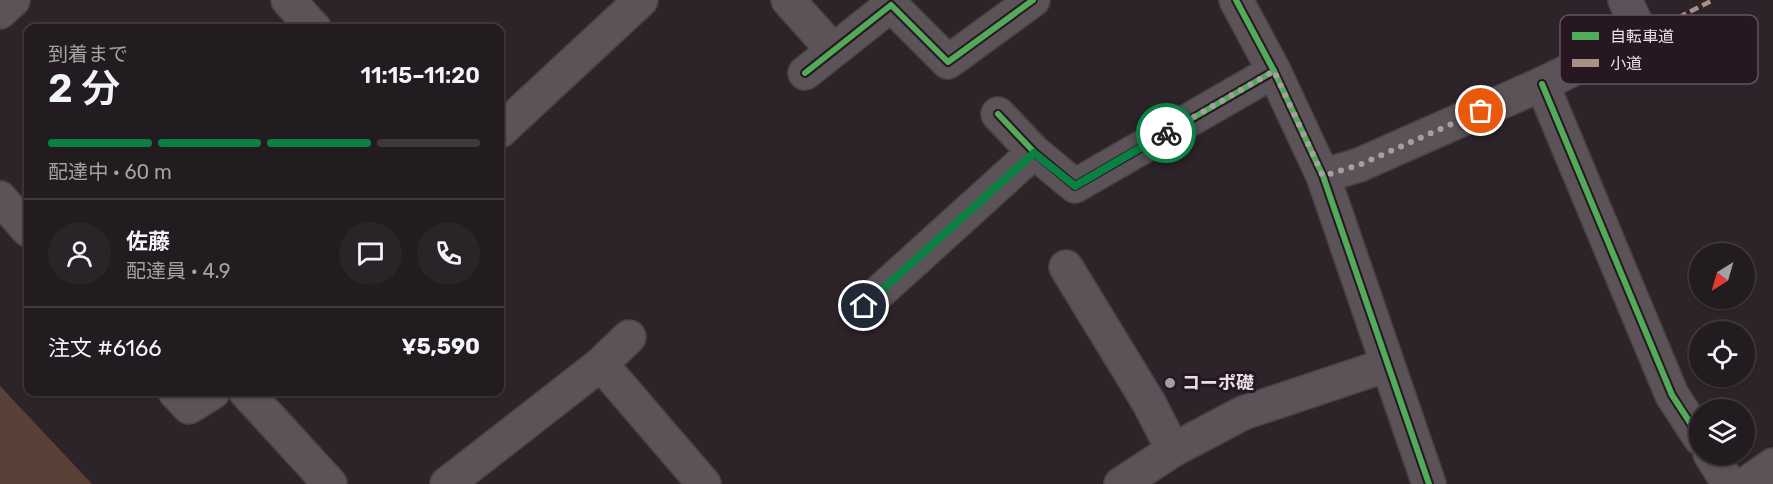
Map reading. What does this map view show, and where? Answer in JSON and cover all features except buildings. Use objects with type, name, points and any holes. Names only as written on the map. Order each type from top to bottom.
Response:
[{"type":"street","points":[[0,12],[13,0]]},
{"type":"street","points":[[288,0],[310,24]]},
{"type":"street","points":[[504,127],[641,0]]},
{"type":"street","points":[[788,0],[833,50]]},
{"type":"street","points":[[806,73],[891,5],[948,62],[1033,0]]},
{"type":"street","points":[[1236,0],[1274,71],[1323,176],[1429,484]]},
{"type":"street","points":[[1625,0],[1632,15]]},
{"type":"street","points":[[998,114],[1034,153],[1075,186],[1274,71]]},
{"type":"street","points":[[1323,176],[1359,165],[1560,75]]},
{"type":"street","points":[[1542,84],[1672,395],[1689,421]]},
{"type":"street","points":[[864,306],[1034,153]]},
{"type":"street","points":[[0,198],[24,225]]},
{"type":"street","points":[[1066,267],[1149,403],[1173,450]]},
{"type":"street","points":[[452,483],[601,364],[629,337]]},
{"type":"street","points":[[601,364],[704,484]]},
{"type":"street","points":[[1121,484],[1173,450],[1243,413],[1387,365]]},
{"type":"street","points":[[179,396],[189,407],[207,396]]},
{"type":"street","points":[[250,396],[330,484]]},
{"type":"street","points":[[1717,465],[1729,484]]},
{"type":"street","points":[[1746,484],[1773,465]]},
{"type":"shaded area","points":[[0,386],[92,484],[0,484]]},
{"type":"marked path","points":[[1683,15],[1713,0]]},
{"type":"cycle path","points":[[805,73],[891,5],[948,62],[1033,0]]},
{"type":"cycle path","points":[[1236,0],[1274,71],[1323,176],[1429,484]]},
{"type":"cycle path","points":[[998,114],[1034,152],[1075,186],[1274,71]]},
{"type":"cycle path","points":[[1542,84],[1672,395],[1689,421]]},
{"type":"way so far","points":[[1166,133],[1274,71],[1323,176],[1359,165],[1481,111]]},
{"type":"place","name":"コーポ礎","points":[[1170,383]]},
{"type":"route","points":[[864,306],[1034,153],[1075,186],[1166,133]]}]
